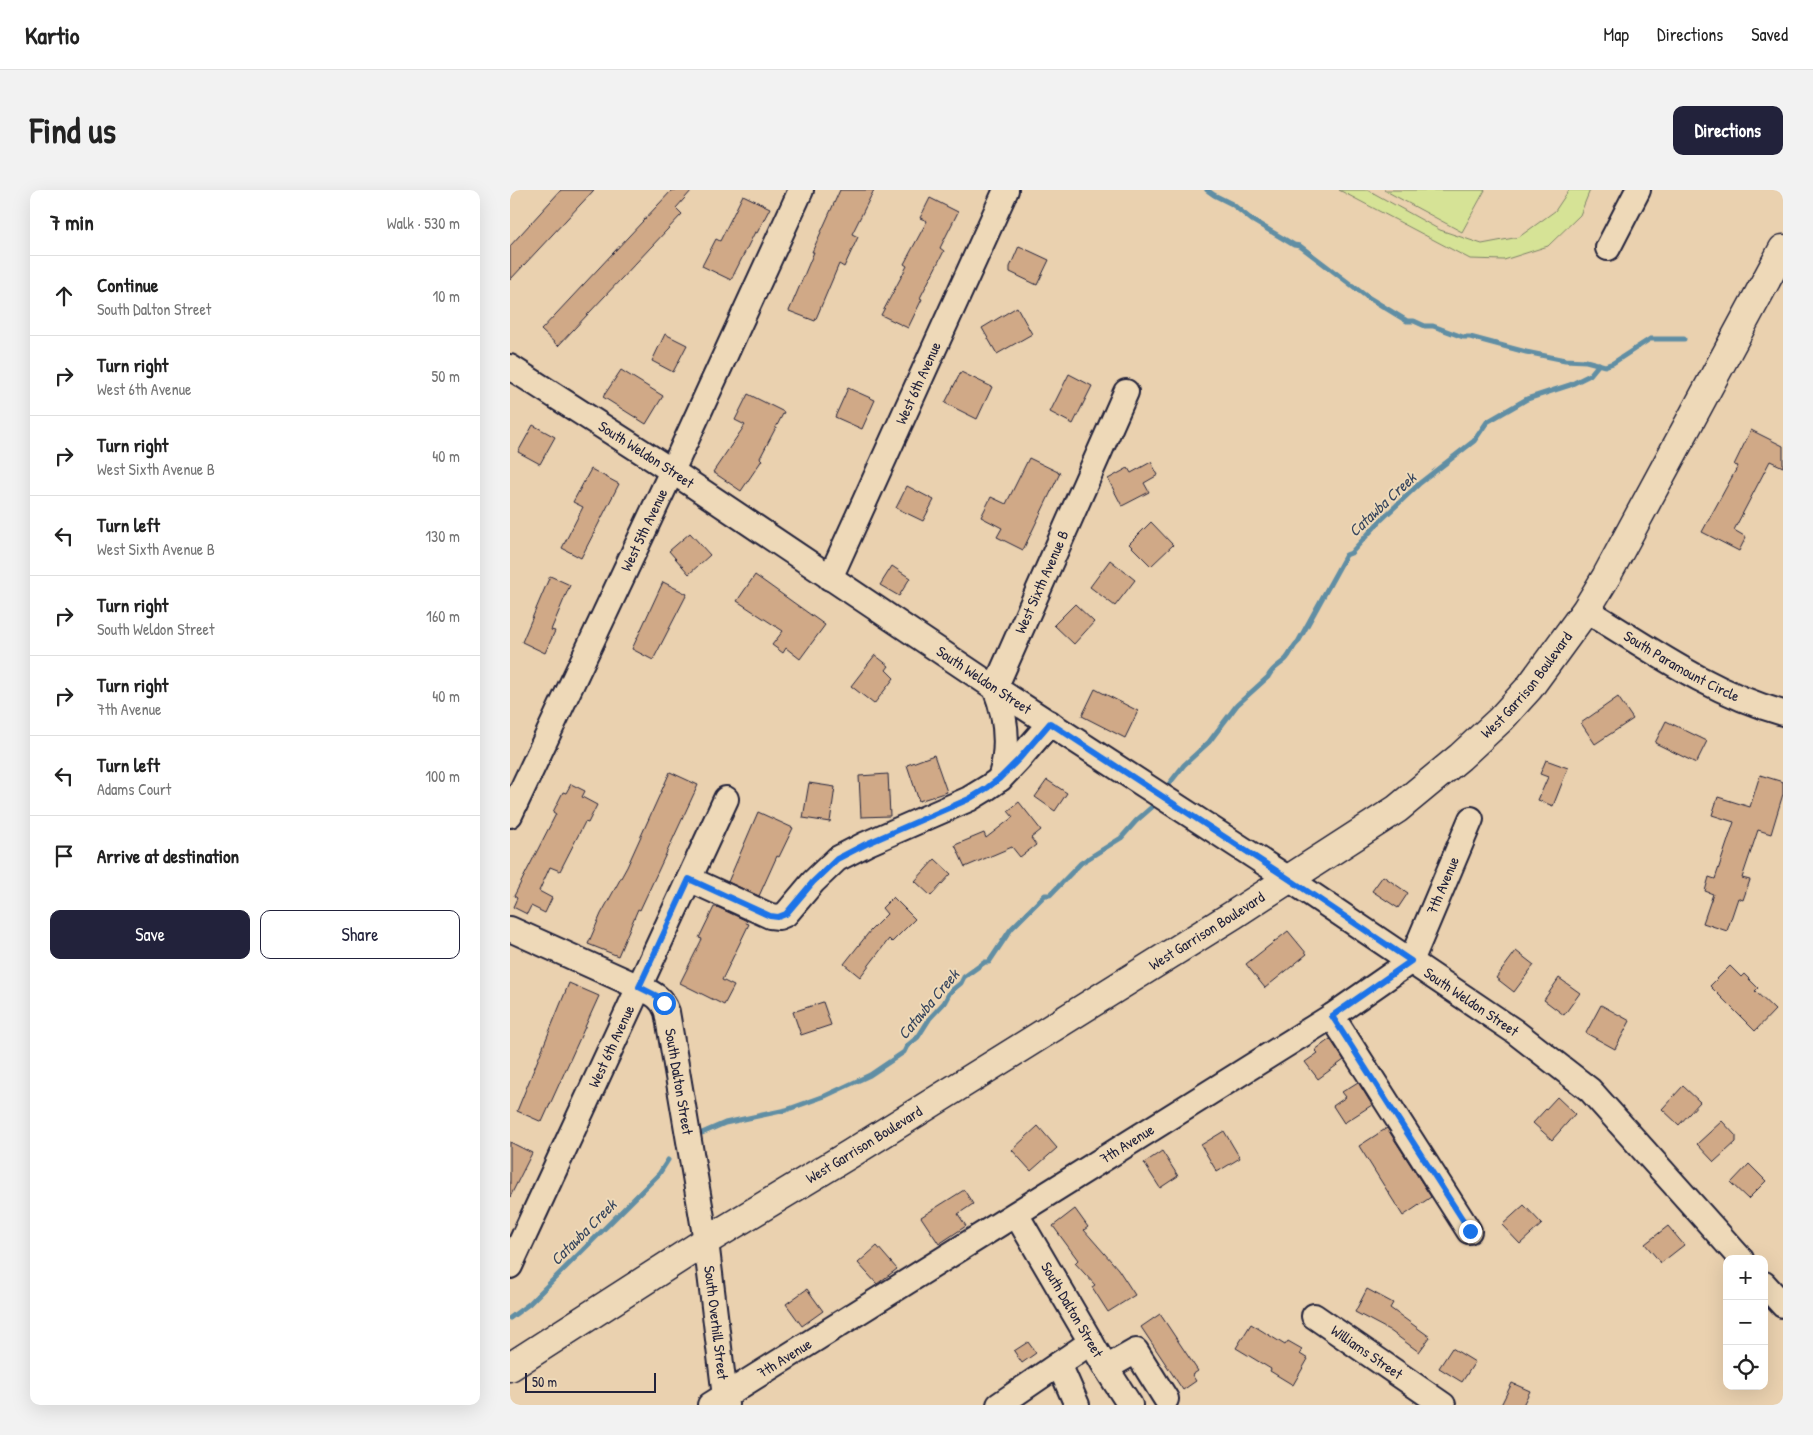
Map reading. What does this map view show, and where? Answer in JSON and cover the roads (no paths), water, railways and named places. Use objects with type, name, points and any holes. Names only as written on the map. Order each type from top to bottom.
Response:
[{"type":"main road","name":"West Garrison Boulevard","points":[[510,1367],[706,1241],[850,1154],[1289,879],[1397,809],[1460,757],[1501,719],[1529,688],[1586,610],[1611,569],[1783,249]]},
{"type":"street","name":"West 5th Avenue","points":[[510,815],[672,471],[801,190]]},
{"type":"street","name":"West 6th Avenue","points":[[830,578],[1006,190]]},
{"type":"street","points":[[1608,248],[1638,190]]},
{"type":"street","name":"South Weldon Street","points":[[513,375],[672,471],[995,688],[1289,879],[1514,1031],[1590,1090],[1737,1255]]},
{"type":"street","name":"West Sixth Avenue B","points":[[995,688],[1126,392]]},
{"type":"street","name":"South Paramount Circle","points":[[1586,610],[1702,681],[1732,696],[1783,713]]},
{"type":"street","points":[[995,688],[1003,707],[1006,736],[1005,755],[1000,778]]},
{"type":"street","points":[[689,879],[770,916],[778,917],[786,914],[813,882],[837,859],[866,844],[969,799],[1000,778],[1050,723]]},
{"type":"street","name":"West 6th Avenue","points":[[510,1266],[726,798]]},
{"type":"street","name":"7th Avenue","points":[[720,1402],[1332,1016],[1411,961],[1472,819]]},
{"type":"street","name":"South Dalton Street","points":[[510,930],[639,987],[659,997],[664,1003],[668,1012],[706,1241]]},
{"type":"street","points":[[1332,1016],[1470,1231]]},
{"type":"street","name":"South Dalton Street","points":[[1016,1214],[1106,1368],[1130,1405]]},
{"type":"street","name":"South Overhill Street","points":[[706,1241],[720,1402]]},
{"type":"street","points":[[1768,1288],[1783,1304]]},
{"type":"street","name":"Williams Street","points":[[1314,1316],[1443,1405]]},
{"type":"street","points":[[999,1405],[1091,1342]]},
{"type":"street","points":[[1106,1368],[1136,1351],[1166,1399]]},
{"type":"street","points":[[1059,1364],[1077,1405]]},
{"type":"waterway","points":[[1207,190],[1232,204],[1252,220],[1294,245],[1300,246],[1366,296],[1407,321],[1414,321],[1463,337],[1470,337],[1526,352],[1565,360],[1586,361],[1605,366],[1613,363],[1650,339],[1684,339]]},
{"type":"waterway","name":"Catawba Creek","points":[[1169,784],[1184,765],[1209,742],[1237,705],[1288,657],[1346,555],[1351,553],[1380,521],[1420,483],[1474,441],[1487,422],[1527,399],[1570,385],[1590,375],[1599,364]]},
{"type":"waterway","name":"Catawba Creek","points":[[702,1133],[725,1123],[786,1110],[825,1096],[870,1075],[904,1052],[907,1046],[918,1037],[950,992],[961,983],[964,977],[985,962],[989,962],[1011,929],[1045,895],[1050,895],[1081,863],[1121,838],[1152,807]]},
{"type":"waterway","name":"Catawba Creek","points":[[510,1318],[529,1304],[659,1174],[668,1160]]}]
